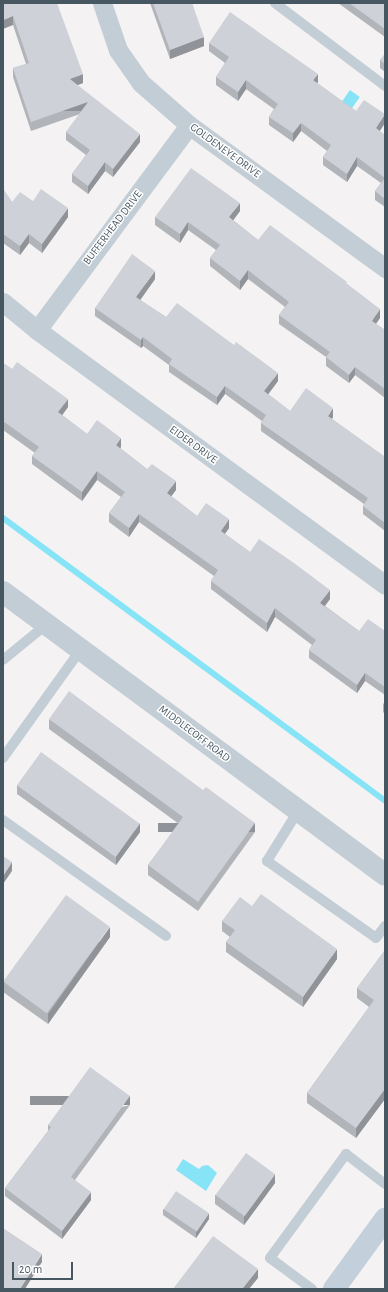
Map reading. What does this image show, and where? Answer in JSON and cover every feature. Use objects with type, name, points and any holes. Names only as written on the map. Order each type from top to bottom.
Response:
[{"type":"main road","points":[[334,1289],[385,1219]]},
{"type":"street","name":"GOLDENEYE DRIVE","points":[[102,3],[118,50],[141,83],[189,126],[385,268]]},
{"type":"street","name":"BUFFERHEAD DRIVE","points":[[37,330],[189,126]]},
{"type":"street","name":"EIDER DRIVE","points":[[3,302],[37,330],[385,585]]},
{"type":"street","name":"MIDDLECOFF ROAD","points":[[3,592],[385,876]]},
{"type":"lane","points":[[275,3],[385,86]]},
{"type":"lane","points":[[3,660],[47,624]]},
{"type":"lane","points":[[3,758],[81,649]]},
{"type":"lane","points":[[298,811],[267,861],[376,938],[385,926]]},
{"type":"lane","points":[[3,820],[166,936]]},
{"type":"lane","points":[[312,1289],[270,1258],[346,1154],[385,1184]]},
{"type":"water","points":[[350,90],[360,97],[348,114],[338,107]]},
{"type":"water","points":[[183,1159],[199,1169],[202,1166],[208,1165],[217,1173],[206,1191],[176,1170]]},
{"type":"building","points":[[3,3],[57,3],[83,74],[70,79],[140,134],[113,169],[105,162],[88,186],[72,174],[90,150],[66,132],[88,102],[31,122],[13,68],[29,63],[13,16],[3,20]]},
{"type":"building","points":[[153,3],[192,3],[204,37],[170,50]]},
{"type":"building","points":[[349,3],[385,3],[385,29]]},
{"type":"building","points":[[230,12],[318,74],[313,80],[356,111],[364,100],[385,114],[376,128],[385,135],[385,178],[357,157],[347,174],[323,157],[331,145],[301,123],[293,133],[269,117],[278,104],[246,80],[238,92],[216,77],[229,57],[209,43]]},
{"type":"building","points":[[385,54],[385,64],[380,60]]},
{"type":"building","points":[[191,168],[240,203],[229,217],[258,240],[270,225],[347,282],[346,283],[380,309],[372,321],[385,330],[385,389],[355,367],[349,375],[326,357],[330,352],[279,315],[289,302],[248,270],[240,281],[210,258],[220,245],[188,222],[180,234],[155,217]]},
{"type":"building","points":[[385,178],[385,199],[375,191]]},
{"type":"building","points":[[3,189],[12,202],[20,192],[33,201],[41,189],[68,208],[42,244],[29,234],[20,246],[3,234]]},
{"type":"building","points":[[132,254],[155,271],[136,297],[166,317],[177,303],[234,345],[236,342],[278,373],[264,391],[290,411],[306,388],[333,408],[328,416],[385,457],[385,523],[363,506],[368,498],[261,423],[266,415],[225,386],[217,397],[169,364],[172,359],[143,337],[141,340],[95,308]]},
{"type":"building","points":[[17,362],[68,399],[58,412],[87,434],[97,420],[121,438],[116,445],[147,469],[152,464],[176,481],[167,493],[197,516],[206,503],[229,519],[221,531],[250,552],[259,539],[330,590],[320,603],[359,631],[368,619],[385,631],[385,687],[365,673],[357,685],[309,650],[316,640],[275,608],[267,623],[211,581],[218,570],[139,514],[129,528],[109,513],[125,492],[97,471],[82,492],[32,456],[39,447],[3,421],[3,363],[12,369]]},
{"type":"building","points":[[69,691],[203,790],[206,787],[255,823],[198,902],[148,865],[183,817],[49,719]]},
{"type":"building","points":[[41,752],[140,824],[116,857],[17,785]]},
{"type":"building","points":[[3,856],[12,862],[3,876]]},
{"type":"building","points":[[261,894],[337,949],[303,997],[226,942],[235,930],[222,921],[240,897],[252,906]]},
{"type":"building","points":[[66,895],[110,927],[47,1013],[3,982]]},
{"type":"building","points":[[385,950],[385,1089],[356,1128],[307,1093],[374,1000],[357,988]]},
{"type":"building","points":[[90,1067],[130,1096],[71,1177],[91,1192],[62,1231],[5,1188],[51,1127],[48,1125]]},
{"type":"building","points":[[246,1153],[275,1174],[245,1216],[215,1195]]},
{"type":"building","points":[[176,1191],[209,1213],[197,1232],[164,1209]]},
{"type":"building","points":[[3,1228],[42,1254],[20,1289],[3,1289]]},
{"type":"building","points":[[213,1236],[258,1269],[242,1289],[173,1289]]},
{"type":"waterway","points":[[3,518],[385,801]]}]
